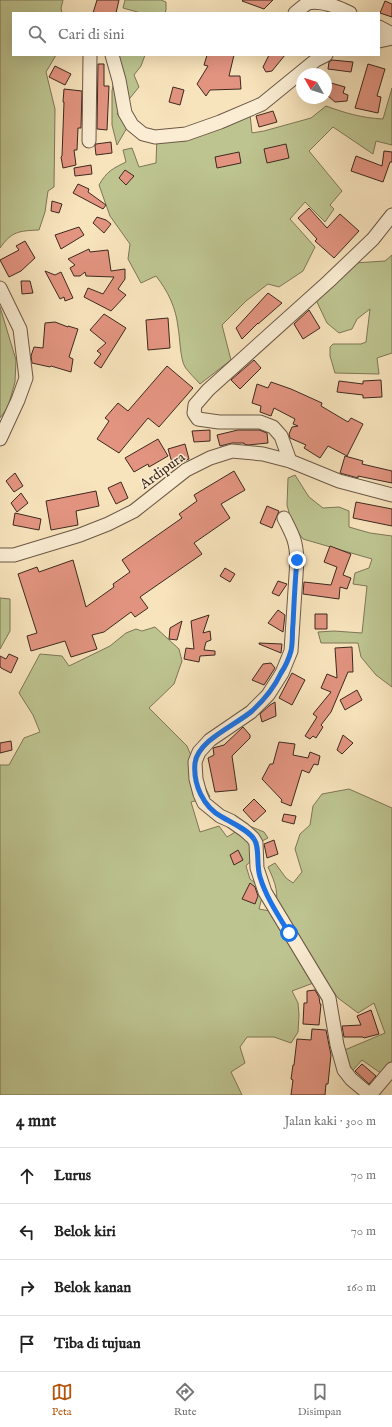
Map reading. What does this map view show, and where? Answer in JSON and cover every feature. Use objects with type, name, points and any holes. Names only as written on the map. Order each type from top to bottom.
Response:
[{"type":"street","points":[[295,12],[309,2],[320,0],[328,2],[348,12]]},
{"type":"street","points":[[380,28],[392,34]]},
{"type":"street","points":[[380,41],[392,38]]},
{"type":"street","points":[[89,141],[90,56]]},
{"type":"street","points":[[112,56],[125,113],[132,125],[143,134],[155,137],[186,134],[220,122],[262,104],[316,60],[324,56]]},
{"type":"street","points":[[290,461],[281,436],[273,427],[260,422],[219,422],[198,419],[194,414],[195,405],[208,390],[328,282],[373,238],[392,216]]},
{"type":"street","points":[[0,288],[20,328],[26,378],[18,400],[0,439]]},
{"type":"street","name":"Ardipura","points":[[0,555],[14,554],[80,535],[108,524],[134,510],[186,470],[210,458],[232,452],[263,454],[290,461],[339,481],[392,495]]},
{"type":"street","points":[[284,518],[293,535],[296,546],[297,560],[291,651],[282,673],[268,695],[251,712],[210,740],[200,752],[195,762],[196,779],[204,802],[220,816],[231,821],[253,838],[257,847],[257,868],[265,892],[329,998],[337,1045],[344,1070],[351,1080],[365,1094],[392,1069]]},
{"type":"green space","points":[[0,0],[63,0],[62,12],[12,12],[12,56],[55,56],[46,72],[55,109],[54,187],[48,191],[45,212],[39,230],[16,233],[8,238],[0,248]]},
{"type":"green space","points":[[125,0],[161,0],[166,2],[165,12],[137,12],[123,8]]},
{"type":"green space","points":[[119,56],[145,56],[141,66],[134,75],[139,87],[117,114],[128,126],[117,145],[112,125],[112,91]]},
{"type":"green space","points":[[392,88],[392,145],[376,141],[373,154],[333,127],[309,151],[342,191],[330,205],[334,209],[325,222],[305,202],[290,219],[315,247],[303,271],[279,287],[268,284],[246,301],[222,325],[231,360],[200,384],[183,363],[177,320],[171,300],[156,276],[141,283],[128,259],[130,244],[110,216],[99,185],[102,180],[110,171],[126,162],[123,150],[132,148],[139,167],[156,163],[157,136],[250,114],[252,133],[311,118],[326,106],[354,115],[383,119]]},
{"type":"green space","points":[[392,255],[392,353],[377,358],[379,374],[335,373],[330,356],[330,347],[333,344],[361,344],[366,342],[370,309],[357,319],[352,329],[339,333],[327,323],[316,300],[354,263],[385,261]]},
{"type":"green space","points":[[0,307],[16,360],[15,382],[8,407],[0,418]]},
{"type":"green space","points":[[295,475],[309,497],[323,508],[339,507],[349,511],[349,527],[370,533],[392,536],[392,687],[376,675],[361,657],[358,643],[321,643],[318,632],[334,631],[362,633],[367,586],[353,584],[355,573],[369,568],[372,559],[303,539],[292,524],[287,505],[288,478]]},
{"type":"green space","points":[[0,598],[10,599],[10,631],[0,649]]},
{"type":"green space","points":[[155,627],[179,649],[182,661],[174,684],[149,708],[187,746],[210,797],[191,802],[200,832],[219,826],[227,837],[247,825],[264,832],[268,838],[252,846],[254,857],[246,866],[250,879],[264,890],[259,909],[275,912],[277,894],[268,867],[275,863],[286,878],[293,883],[302,872],[295,849],[300,834],[310,825],[313,806],[322,794],[349,789],[392,808],[392,1065],[382,1074],[362,1060],[352,1071],[340,1052],[385,1033],[374,1003],[358,1013],[338,998],[324,979],[292,991],[298,1003],[299,1015],[298,1032],[291,1043],[274,1037],[247,1037],[240,1047],[245,1063],[231,1072],[242,1095],[0,1095],[0,765],[9,765],[24,738],[40,732],[33,715],[19,693],[40,654],[62,656],[69,666],[110,646],[126,633],[136,629],[142,631]]},
{"type":"building","points":[[97,0],[119,0],[116,12],[93,12]]},
{"type":"building","points":[[273,0],[264,9],[242,1]]},
{"type":"building","points":[[385,1],[392,4],[392,17],[380,13]]},
{"type":"building","points":[[207,56],[234,56],[229,76],[240,76],[241,89],[210,90],[206,96],[197,84],[208,66],[204,65]]},
{"type":"building","points":[[268,56],[284,56],[272,71],[266,72],[263,67]]},
{"type":"building","points":[[332,60],[353,62],[351,72],[328,68],[329,62]]},
{"type":"building","points":[[98,64],[104,64],[104,86],[109,86],[107,130],[97,129]]},
{"type":"building","points":[[368,64],[385,69],[377,96],[381,97],[378,113],[355,108]]},
{"type":"building","points":[[55,66],[71,74],[65,85],[49,77]]},
{"type":"building","points":[[332,83],[345,87],[343,93],[348,95],[347,101],[335,102],[332,99]]},
{"type":"building","points":[[173,87],[184,90],[180,105],[169,102]]},
{"type":"building","points":[[64,89],[82,91],[81,128],[78,128],[77,150],[74,150],[76,165],[63,168],[61,157]]},
{"type":"building","points":[[273,111],[277,122],[259,127],[256,116]]},
{"type":"building","points":[[111,142],[112,153],[96,155],[96,144]]},
{"type":"building","points":[[286,144],[289,158],[267,163],[264,149]]},
{"type":"building","points":[[384,151],[392,152],[392,162],[390,162],[383,182],[351,171],[356,156],[382,166]]},
{"type":"building","points":[[239,152],[241,163],[217,168],[215,157]]},
{"type":"building","points":[[91,165],[92,174],[75,176],[74,168]]},
{"type":"building","points":[[125,170],[134,176],[126,185],[119,178]]},
{"type":"building","points":[[78,184],[89,189],[88,192],[106,205],[103,209],[73,193]]},
{"type":"building","points":[[52,201],[62,204],[59,213],[51,211]]},
{"type":"building","points":[[309,208],[327,228],[340,214],[359,231],[334,258],[315,241],[317,239],[298,218]]},
{"type":"building","points":[[97,217],[106,220],[111,224],[104,233],[93,223]]},
{"type":"building","points":[[79,227],[84,235],[61,249],[55,235]]},
{"type":"building","points":[[25,241],[35,258],[21,271],[9,277],[0,260],[19,250],[16,246]]},
{"type":"building","points":[[89,249],[90,252],[108,250],[111,271],[125,269],[125,279],[118,289],[126,295],[111,311],[84,297],[88,288],[103,294],[114,277],[86,276],[85,272],[80,276],[74,276],[70,268],[75,265],[68,259]]},
{"type":"building","points":[[45,271],[55,275],[61,272],[73,298],[65,301],[64,297],[60,299]]},
{"type":"building","points":[[21,281],[30,281],[33,293],[22,294]]},
{"type":"building","points":[[268,293],[282,303],[242,339],[236,328]]},
{"type":"building","points":[[309,310],[320,328],[303,339],[294,324]]},
{"type":"building","points":[[104,314],[126,328],[101,368],[94,363],[101,354],[97,351],[106,343],[90,330]]},
{"type":"building","points":[[168,318],[170,348],[148,350],[146,320]]},
{"type":"building","points":[[55,322],[78,329],[69,357],[73,359],[71,372],[51,366],[32,363],[31,356],[34,347],[43,348],[45,323]]},
{"type":"building","points":[[254,360],[261,368],[240,389],[231,380]]},
{"type":"building","points":[[167,366],[193,388],[159,427],[148,418],[119,453],[97,439],[109,421],[105,418],[118,403],[128,411]]},
{"type":"building","points":[[381,380],[382,397],[363,398],[363,395],[337,392],[339,381],[363,384],[363,381]]},
{"type":"building","points":[[271,382],[322,403],[321,406],[348,422],[351,418],[363,424],[347,456],[328,446],[320,458],[304,448],[306,445],[290,438],[289,434],[292,427],[298,426],[293,424],[295,419],[274,408],[271,416],[260,412],[261,406],[252,403],[257,384],[268,388]]},
{"type":"building","points":[[210,430],[210,441],[194,442],[192,431]]},
{"type":"building","points":[[238,430],[259,430],[267,433],[268,443],[248,445],[244,443],[232,443],[220,446],[217,435]]},
{"type":"building","points":[[158,439],[168,456],[149,467],[148,464],[134,472],[125,458]]},
{"type":"building","points":[[185,444],[189,459],[173,466],[168,449]]},
{"type":"building","points":[[345,456],[363,461],[362,464],[392,471],[392,483],[358,476],[358,478],[340,473]]},
{"type":"building","points":[[234,471],[245,490],[221,504],[230,518],[194,543],[202,554],[140,597],[148,608],[135,617],[131,612],[104,632],[92,635],[97,649],[71,657],[65,641],[31,651],[27,636],[37,633],[18,574],[37,567],[39,572],[73,560],[86,607],[114,587],[113,584],[130,572],[122,560],[182,518],[179,514],[197,501],[194,495]]},
{"type":"building","points":[[15,473],[23,486],[14,492],[6,481]]},
{"type":"building","points":[[121,482],[128,498],[116,504],[108,488]]},
{"type":"building","points":[[96,491],[99,506],[76,511],[78,525],[51,530],[46,501]]},
{"type":"building","points":[[21,493],[28,503],[17,512],[11,503]]},
{"type":"building","points":[[356,502],[392,509],[392,526],[353,518]]},
{"type":"building","points":[[267,506],[279,511],[272,528],[260,523]]},
{"type":"building","points":[[15,513],[41,519],[39,530],[13,525]]},
{"type":"building","points":[[330,546],[351,554],[343,575],[351,578],[347,589],[340,587],[339,599],[303,594],[304,582],[331,585],[337,567],[324,562]]},
{"type":"building","points":[[225,568],[235,574],[230,582],[220,576]]},
{"type":"building","points":[[278,581],[287,584],[279,596],[272,593]]},
{"type":"building","points":[[278,610],[285,615],[283,632],[268,623]]},
{"type":"building","points":[[315,614],[327,614],[327,629],[315,629]]},
{"type":"building","points":[[209,615],[203,633],[210,631],[211,640],[206,642],[204,650],[215,651],[215,655],[200,656],[199,662],[184,659],[186,648],[194,649],[191,621]]},
{"type":"building","points":[[182,621],[177,640],[169,639],[170,628]]},
{"type":"building","points":[[259,644],[282,644],[281,653]]},
{"type":"building","points":[[352,647],[353,672],[348,672],[331,712],[321,725],[323,727],[316,738],[313,736],[310,739],[305,736],[317,717],[313,714],[331,692],[321,688],[327,674],[337,678],[335,648]]},
{"type":"building","points":[[9,654],[18,658],[11,673],[0,666],[0,656],[6,659]]},
{"type":"building","points":[[271,663],[275,668],[264,685],[252,680],[263,664]]},
{"type":"building","points":[[292,673],[305,680],[292,705],[279,698]]},
{"type":"building","points":[[357,690],[362,700],[345,710],[340,700]]},
{"type":"building","points":[[275,702],[276,716],[262,722],[260,714]]},
{"type":"building","points":[[243,727],[250,735],[250,738],[232,756],[237,790],[215,792],[208,758],[214,755],[213,748],[224,745]]},
{"type":"building","points":[[343,735],[353,743],[342,754],[337,750]]},
{"type":"building","points":[[11,741],[12,750],[0,753],[0,743]]},
{"type":"building","points":[[279,742],[295,744],[293,755],[308,758],[310,752],[320,756],[318,765],[314,764],[309,773],[302,770],[291,806],[281,802],[282,800],[262,779],[270,764],[273,764]]},
{"type":"building","points":[[254,799],[266,811],[254,822],[243,810]]},
{"type":"building","points":[[284,814],[296,816],[294,824],[282,821]]},
{"type":"building","points":[[274,840],[278,854],[267,858],[264,844]]},
{"type":"building","points":[[238,850],[243,860],[234,865],[230,855]]},
{"type":"building","points":[[250,883],[255,887],[258,896],[255,904],[242,899]]},
{"type":"building","points":[[315,990],[321,1004],[319,1025],[303,1024],[304,1003],[307,1003],[307,991]]},
{"type":"building","points":[[371,1010],[379,1034],[364,1038],[344,1037],[342,1026],[361,1025],[357,1016]]},
{"type":"building","points":[[312,1029],[326,1030],[331,1055],[328,1084],[326,1084],[325,1095],[291,1095],[293,1080],[291,1079],[297,1039],[311,1040]]},
{"type":"building","points":[[362,1064],[376,1076],[369,1084],[355,1071]]},
{"type":"route","points":[[289,933],[265,892],[257,868],[256,843],[244,830],[231,821],[220,816],[204,802],[196,779],[195,762],[200,752],[210,740],[251,712],[268,695],[282,673],[291,651],[297,560]]}]
